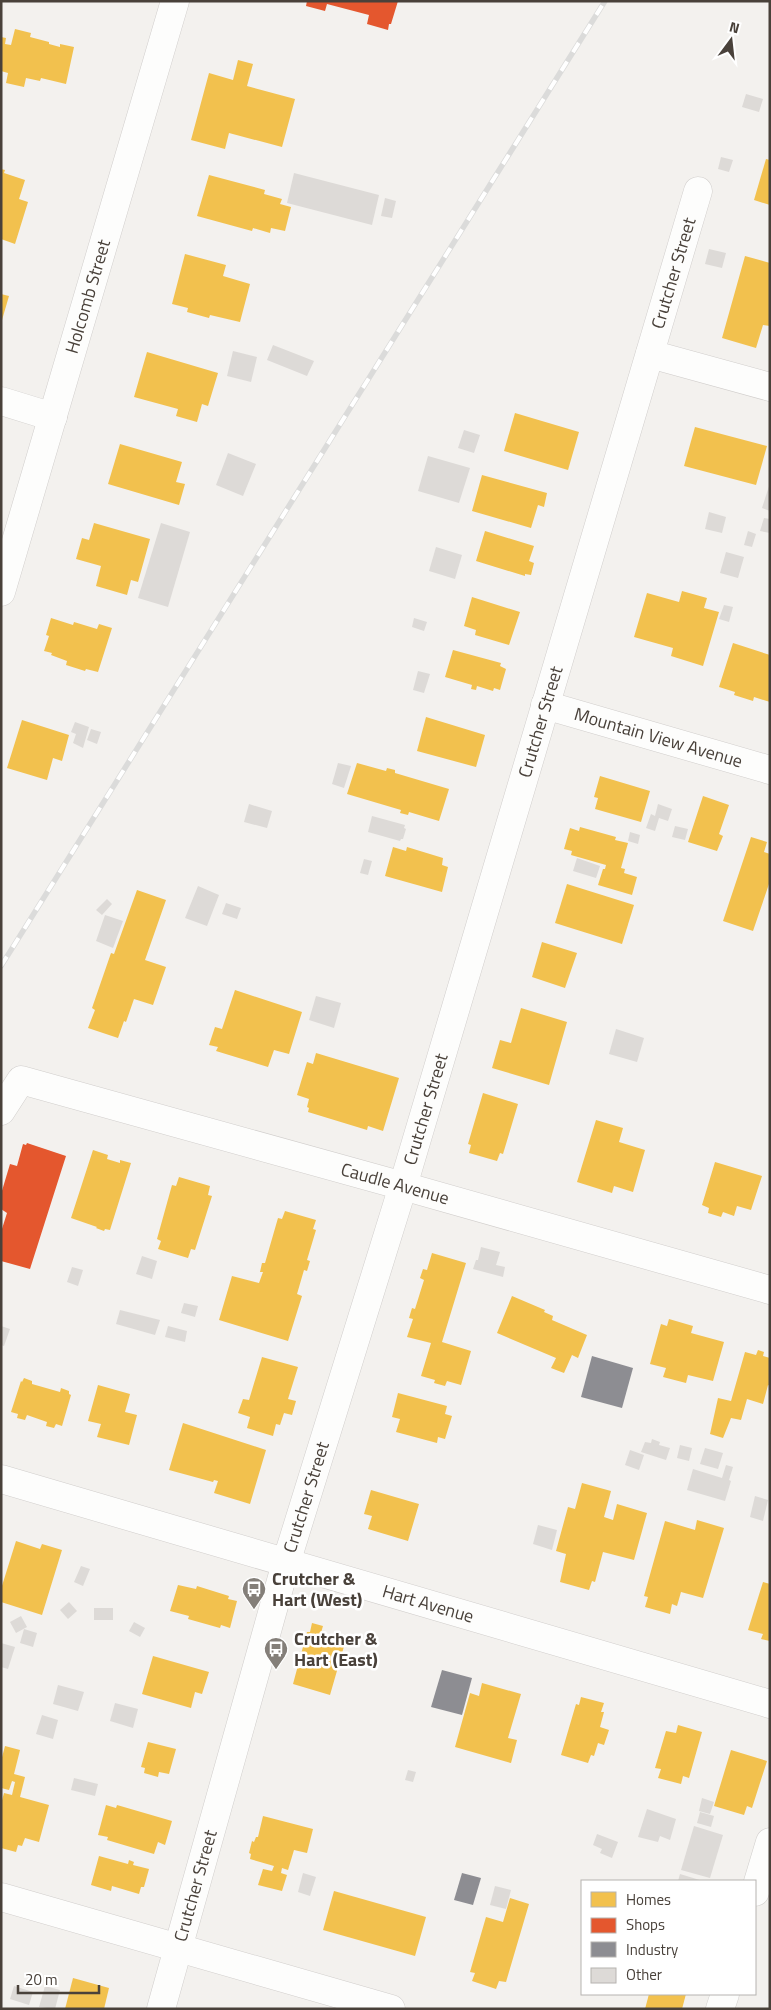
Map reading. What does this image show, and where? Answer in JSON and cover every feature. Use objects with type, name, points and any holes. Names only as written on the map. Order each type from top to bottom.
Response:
[{"type":"street","name":"Holcomb Street","points":[[1,592],[175,1]]},
{"type":"street","name":"Crutcher Street","points":[[161,2009],[286,1563],[403,1186],[698,191]]},
{"type":"street","points":[[650,354],[770,387]]},
{"type":"street","points":[[1,401],[53,417]]},
{"type":"street","name":"Mountain View Avenue","points":[[545,705],[770,770]]},
{"type":"street","name":"Caudle Avenue","points":[[1,1111],[20,1080],[770,1290]]},
{"type":"street","name":"Hart Avenue","points":[[1,1479],[770,1704]]},
{"type":"street","points":[[756,1889],[770,1842]]},
{"type":"street","points":[[1,1897],[391,2009]]},
{"type":"street","points":[[720,2009],[724,1995]]},
{"type":"building: Homes","points":[[15,29],[31,33],[30,37],[49,42],[49,44],[60,47],[60,44],[74,47],[66,84],[41,78],[40,81],[26,78],[24,87],[6,83],[8,73],[1,71],[1,37],[6,38],[5,44],[11,45]]},
{"type":"building: Homes","points":[[238,60],[253,64],[247,86],[295,99],[282,147],[229,133],[225,149],[191,140],[209,73],[233,80]]},
{"type":"building: Homes","points":[[766,159],[770,160],[770,205],[754,200]]},
{"type":"building: Homes","points":[[1,169],[5,170],[4,173],[25,180],[19,199],[28,202],[15,244],[1,239]]},
{"type":"building: Homes","points":[[209,175],[265,190],[264,194],[282,199],[280,204],[291,207],[285,231],[271,228],[270,233],[253,228],[252,231],[197,216]]},
{"type":"building: Homes","points":[[185,254],[226,265],[223,276],[250,284],[240,322],[210,315],[209,318],[187,312],[188,308],[172,304]]},
{"type":"building: Homes","points":[[745,256],[770,263],[770,326],[763,325],[756,348],[722,338]]},
{"type":"building: Homes","points":[[1,294],[9,296],[2,320],[1,320]]},
{"type":"building: Homes","points":[[147,352],[218,373],[208,406],[202,404],[197,422],[176,416],[178,409],[134,397]]},
{"type":"building: Homes","points":[[515,413],[579,432],[568,470],[504,451]]},
{"type":"building: Homes","points":[[695,427],[767,446],[756,485],[684,466]]},
{"type":"building: Homes","points":[[120,444],[182,462],[176,482],[185,484],[179,505],[108,484]]},
{"type":"building: Homes","points":[[482,475],[547,493],[544,507],[538,505],[531,528],[472,511]]},
{"type":"building: Homes","points":[[94,523],[150,539],[138,582],[131,580],[127,595],[96,586],[101,566],[76,559],[82,538],[89,540]]},
{"type":"building: Homes","points":[[485,531],[534,546],[529,561],[534,563],[531,575],[525,574],[525,576],[476,561]]},
{"type":"building: Homes","points":[[682,591],[707,598],[704,608],[719,612],[703,666],[671,656],[673,648],[634,637],[647,593],[679,602]]},
{"type":"building: Homes","points":[[472,597],[520,612],[509,645],[475,635],[476,630],[464,626]]},
{"type":"building: Homes","points":[[51,618],[73,625],[74,622],[97,629],[99,624],[112,628],[98,672],[86,669],[85,671],[66,665],[67,661],[44,651],[49,636],[46,635]]},
{"type":"building: Homes","points":[[733,643],[770,655],[770,702],[754,697],[753,701],[734,695],[735,692],[719,687]]},
{"type":"building: Homes","points":[[453,650],[501,663],[500,666],[506,669],[500,690],[494,688],[493,691],[477,686],[476,690],[471,689],[472,685],[445,677]]},
{"type":"building: Homes","points":[[426,717],[485,735],[476,767],[417,751]]},
{"type":"building: Homes","points":[[22,720],[69,735],[62,761],[53,758],[47,780],[7,768]]},
{"type":"building: Homes","points":[[357,763],[386,771],[387,768],[395,770],[395,773],[449,789],[439,821],[409,812],[408,815],[400,813],[401,810],[347,794]]},
{"type":"building: Homes","points":[[600,776],[650,791],[641,822],[595,809],[598,798],[594,797]]},
{"type":"building: Homes","points":[[703,796],[729,805],[719,834],[723,836],[717,851],[688,842]]},
{"type":"building: Homes","points":[[580,827],[616,837],[615,840],[628,843],[621,868],[625,869],[624,873],[637,877],[632,895],[598,885],[606,865],[571,855],[572,851],[564,849],[570,828],[579,831]]},
{"type":"building: Homes","points":[[751,837],[767,842],[764,852],[770,854],[770,881],[753,931],[723,921]]},
{"type":"building: Homes","points":[[393,847],[406,851],[407,847],[443,858],[442,865],[448,867],[442,892],[385,876]]},
{"type":"building: Homes","points":[[567,884],[634,905],[622,944],[555,923]]},
{"type":"building: Homes","points":[[137,890],[166,900],[145,960],[166,967],[153,1005],[134,999],[118,1038],[88,1028],[95,1010],[92,1008],[111,953],[114,954]]},
{"type":"building: Homes","points":[[542,942],[577,953],[565,988],[532,977]]},
{"type":"building: Homes","points":[[235,990],[302,1012],[289,1054],[274,1050],[268,1067],[216,1051],[218,1047],[209,1045],[215,1027],[222,1029]]},
{"type":"building: Homes","points":[[521,1008],[567,1022],[549,1085],[492,1068],[500,1040],[511,1043]]},
{"type":"building: Homes","points":[[316,1053],[399,1078],[383,1131],[368,1126],[367,1130],[308,1112],[309,1099],[297,1095],[307,1062],[313,1064]]},
{"type":"building: Homes","points":[[483,1093],[518,1104],[503,1154],[500,1153],[497,1161],[469,1153],[471,1145],[468,1144]]},
{"type":"building: Homes","points":[[596,1120],[623,1128],[619,1142],[645,1150],[633,1192],[614,1186],[612,1193],[577,1182]]},
{"type":"building: Homes","points":[[93,1150],[108,1155],[107,1159],[120,1163],[120,1160],[131,1163],[110,1230],[105,1229],[104,1231],[71,1218]]},
{"type":"building: Homes","points":[[715,1162],[762,1176],[751,1210],[737,1206],[734,1216],[723,1212],[721,1217],[708,1213],[709,1208],[702,1205]]},
{"type":"building: Homes","points":[[179,1177],[210,1186],[208,1195],[212,1196],[195,1250],[191,1249],[188,1258],[158,1249],[161,1241],[157,1239],[172,1185],[176,1186]]},
{"type":"building: Homes","points":[[285,1211],[316,1220],[313,1229],[316,1230],[307,1260],[310,1261],[307,1271],[304,1270],[297,1294],[302,1296],[288,1341],[219,1320],[232,1276],[259,1283],[263,1272],[260,1272],[262,1263],[265,1263],[278,1218],[282,1219]]},
{"type":"building: Homes","points":[[432,1253],[466,1263],[442,1342],[471,1351],[461,1385],[447,1381],[445,1386],[434,1383],[435,1380],[421,1376],[431,1343],[407,1337],[413,1319],[409,1318],[412,1308],[415,1309],[424,1280],[420,1278],[423,1269],[427,1270]]},
{"type":"building: Homes","points":[[512,1296],[545,1310],[544,1312],[553,1316],[552,1320],[587,1335],[578,1358],[572,1355],[564,1373],[551,1368],[556,1358],[497,1333]]},
{"type":"building: Homes","points":[[669,1319],[693,1326],[691,1333],[724,1342],[713,1381],[688,1375],[686,1383],[663,1377],[666,1368],[650,1364],[661,1324],[667,1326]]},
{"type":"building: Homes","points":[[758,1350],[764,1352],[763,1356],[770,1358],[770,1386],[768,1385],[763,1404],[747,1399],[741,1420],[731,1418],[723,1438],[710,1434],[718,1398],[731,1401],[745,1352],[756,1355]]},
{"type":"building: Homes","points":[[262,1357],[298,1367],[288,1399],[296,1401],[292,1415],[284,1413],[280,1425],[276,1424],[273,1436],[247,1428],[250,1417],[238,1413],[243,1399],[249,1400]]},
{"type":"building: Homes","points":[[24,1378],[32,1381],[32,1384],[60,1392],[61,1388],[69,1391],[71,1395],[62,1426],[56,1424],[54,1428],[46,1426],[47,1422],[27,1415],[25,1420],[17,1418],[18,1414],[11,1412],[21,1381]]},
{"type":"building: Homes","points":[[98,1385],[130,1394],[125,1412],[137,1415],[129,1445],[97,1437],[101,1424],[88,1421]]},
{"type":"building: Homes","points":[[398,1393],[447,1406],[445,1414],[452,1416],[445,1439],[438,1437],[437,1443],[396,1432],[400,1419],[392,1417]]},
{"type":"building: Homes","points":[[183,1423],[266,1450],[250,1504],[214,1493],[218,1481],[214,1480],[213,1482],[169,1470]]},
{"type":"building: Homes","points":[[582,1483],[611,1491],[604,1517],[613,1520],[617,1504],[647,1513],[634,1560],[603,1552],[595,1582],[592,1581],[589,1590],[560,1582],[566,1554],[556,1551],[568,1507],[575,1509]]},
{"type":"building: Homes","points":[[371,1490],[419,1504],[408,1541],[368,1529],[372,1516],[364,1514]]},
{"type":"building: Homes","points":[[697,1520],[724,1528],[703,1598],[681,1592],[677,1606],[672,1604],[670,1614],[645,1607],[648,1597],[644,1596],[665,1521],[695,1530]]},
{"type":"building: Homes","points":[[16,1541],[40,1549],[42,1544],[62,1550],[42,1615],[1,1602],[1,1589]]},
{"type":"building: Homes","points":[[763,1582],[770,1584],[770,1641],[761,1639],[763,1634],[748,1630]]},
{"type":"building: Homes","points":[[178,1585],[196,1589],[197,1586],[229,1596],[228,1599],[237,1601],[230,1628],[221,1625],[220,1628],[188,1619],[189,1616],[170,1611]]},
{"type":"building: Homes","points":[[312,1623],[323,1626],[320,1636],[345,1643],[330,1695],[293,1684],[307,1632],[310,1632]]},
{"type":"building: Homes","points":[[153,1656],[209,1672],[202,1694],[195,1692],[191,1708],[142,1694]]},
{"type":"building: Homes","points":[[482,1683],[521,1694],[508,1738],[517,1740],[511,1763],[455,1747],[470,1693],[479,1696]]},
{"type":"building: Homes","points":[[581,1697],[604,1703],[600,1727],[609,1730],[604,1745],[598,1743],[594,1756],[591,1755],[588,1763],[561,1755],[576,1704],[579,1705]]},
{"type":"building: Homes","points":[[678,1725],[702,1732],[689,1778],[683,1776],[681,1784],[658,1778],[661,1769],[655,1768],[666,1731],[676,1733]]},
{"type":"building: Homes","points":[[148,1742],[176,1749],[169,1774],[159,1772],[158,1777],[144,1773],[145,1768],[141,1767]]},
{"type":"building: Homes","points":[[5,1746],[20,1750],[14,1774],[25,1777],[20,1797],[49,1805],[39,1842],[25,1838],[22,1846],[18,1845],[16,1852],[1,1848],[1,1804],[4,1793],[12,1795],[15,1782],[12,1781],[9,1790],[1,1788],[1,1761]]},
{"type":"building: Homes","points":[[731,1750],[767,1761],[752,1808],[747,1806],[744,1815],[714,1806]]},
{"type":"building: Homes","points":[[106,1805],[116,1808],[117,1805],[172,1821],[165,1845],[158,1842],[154,1854],[107,1840],[108,1837],[98,1835]]},
{"type":"building: Homes","points":[[263,1816],[313,1829],[307,1853],[294,1850],[288,1870],[282,1868],[281,1873],[287,1875],[282,1891],[258,1885],[263,1869],[272,1871],[274,1866],[250,1859],[251,1854],[249,1853],[252,1841],[254,1842],[256,1837],[258,1837]]},
{"type":"building: Homes","points":[[99,1856],[128,1864],[129,1860],[134,1862],[133,1865],[149,1869],[144,1887],[141,1887],[139,1894],[112,1886],[111,1891],[91,1885]]},
{"type":"building: Homes","points":[[334,1891],[426,1917],[415,1956],[323,1930]]},
{"type":"building: Homes","points":[[510,1898],[529,1904],[506,1982],[499,1981],[496,1989],[472,1981],[475,1973],[470,1972],[486,1917],[503,1922]]},
{"type":"building: Homes","points":[[73,1978],[109,1988],[104,2009],[65,2009]]},
{"type":"building: Homes","points":[[649,1995],[686,1995],[682,2009],[645,2009]]},
{"type":"building: Shops","points":[[307,1],[398,1],[388,30],[367,24],[369,15],[327,4],[325,11],[306,6]]},
{"type":"building: Shops","points":[[27,1143],[66,1156],[30,1269],[1,1261],[1,1232],[7,1213],[1,1209],[1,1194],[10,1164],[17,1166],[23,1144],[26,1145]]},
{"type":"building: Industry","points":[[592,1356],[633,1368],[622,1408],[581,1397]]},
{"type":"building: Industry","points":[[442,1670],[472,1678],[462,1715],[431,1707]]},
{"type":"building: Industry","points":[[462,1873],[481,1878],[473,1905],[454,1900]]},
{"type":"building: Other","points":[[746,94],[763,99],[759,112],[742,107]]},
{"type":"building: Other","points":[[721,157],[733,160],[729,172],[718,169]]},
{"type":"building: Other","points":[[294,173],[379,195],[372,225],[287,203]]},
{"type":"building: Other","points":[[385,198],[396,201],[392,218],[381,216]]},
{"type":"building: Other","points":[[709,249],[726,253],[722,268],[705,264]]},
{"type":"building: Other","points":[[273,345],[314,361],[307,376],[267,360]]},
{"type":"building: Other","points":[[233,351],[257,357],[251,382],[227,376]]},
{"type":"building: Other","points":[[464,430],[480,435],[474,453],[458,448]]},
{"type":"building: Other","points":[[228,453],[256,464],[243,496],[216,485]]},
{"type":"building: Other","points":[[428,456],[470,468],[459,503],[418,491]]},
{"type":"building: Other","points":[[770,483],[770,511],[762,508]]},
{"type":"building: Other","points":[[709,512],[726,517],[722,533],[705,529]]},
{"type":"building: Other","points":[[764,518],[770,519],[770,533],[760,531]]},
{"type":"building: Other","points":[[161,523],[190,532],[168,607],[138,598]]},
{"type":"building: Other","points":[[748,531],[756,534],[752,547],[744,545]]},
{"type":"building: Other","points":[[436,547],[462,555],[455,579],[429,571]]},
{"type":"building: Other","points":[[726,552],[744,557],[738,578],[720,573]]},
{"type":"building: Other","points":[[724,605],[733,607],[729,622],[719,619]]},
{"type":"building: Other","points":[[414,618],[427,622],[424,631],[412,627]]},
{"type":"building: Other","points":[[418,671],[430,674],[424,693],[413,690]]},
{"type":"building: Other","points":[[75,722],[89,727],[83,748],[73,743],[76,734],[71,732]]},
{"type":"building: Other","points":[[91,729],[101,732],[97,744],[87,740]]},
{"type":"building: Other","points":[[338,763],[351,766],[344,788],[332,784]]},
{"type":"building: Other","points":[[249,804],[272,811],[267,828],[244,822]]},
{"type":"building: Other","points":[[658,804],[672,809],[668,821],[659,818],[655,831],[646,828],[651,814],[655,816]]},
{"type":"building: Other","points":[[372,816],[405,825],[404,828],[406,829],[403,839],[400,841],[368,832]]},
{"type":"building: Other","points":[[675,826],[688,829],[685,840],[672,837]]},
{"type":"building: Other","points":[[630,832],[640,835],[638,844],[628,841]]},
{"type":"building: Other","points":[[577,858],[600,866],[596,878],[573,871]]},
{"type":"building: Other","points":[[364,859],[372,861],[368,875],[360,873]]},
{"type":"building: Other","points":[[198,886],[219,895],[207,926],[185,918]]},
{"type":"building: Other","points":[[107,899],[112,904],[102,915],[96,910]]},
{"type":"building: Other","points":[[226,903],[241,908],[237,919],[222,914]]},
{"type":"building: Other","points":[[105,915],[123,921],[113,948],[96,941]]},
{"type":"building: Other","points":[[316,996],[341,1003],[334,1028],[309,1020]]},
{"type":"building: Other","points":[[616,1029],[644,1038],[637,1062],[609,1054]]},
{"type":"building: Other","points":[[481,1247],[500,1252],[496,1265],[505,1267],[503,1277],[473,1269],[476,1260],[478,1260]]},
{"type":"building: Other","points":[[142,1256],[157,1261],[152,1279],[136,1274]]},
{"type":"building: Other","points":[[72,1267],[83,1270],[78,1286],[67,1282]]},
{"type":"building: Other","points":[[184,1303],[198,1306],[195,1317],[181,1313]]},
{"type":"building: Other","points":[[120,1310],[160,1320],[155,1335],[116,1324]]},
{"type":"building: Other","points":[[1,1326],[10,1329],[4,1346],[1,1345]]},
{"type":"building: Other","points":[[168,1326],[187,1331],[185,1342],[165,1337]]},
{"type":"building: Other","points":[[652,1439],[660,1442],[659,1445],[670,1448],[666,1460],[641,1452],[645,1442],[651,1443]]},
{"type":"building: Other","points":[[680,1445],[692,1448],[689,1461],[677,1458]]},
{"type":"building: Other","points":[[705,1448],[723,1453],[718,1469],[700,1464]]},
{"type":"building: Other","points":[[630,1450],[644,1455],[639,1470],[625,1465]]},
{"type":"building: Other","points":[[726,1465],[733,1467],[725,1501],[687,1490],[693,1469],[722,1478]]},
{"type":"building: Other","points":[[755,1496],[768,1500],[763,1521],[750,1517]]},
{"type":"building: Other","points":[[538,1525],[557,1530],[552,1550],[533,1544]]},
{"type":"building: Other","points":[[81,1566],[90,1569],[83,1586],[74,1582]]},
{"type":"building: Other","points":[[69,1602],[77,1611],[68,1619],[60,1610]]},
{"type":"building: Other","points":[[94,1608],[113,1608],[113,1620],[94,1620]]},
{"type":"building: Other","points":[[21,1616],[27,1627],[16,1633],[10,1622]]},
{"type":"building: Other","points":[[134,1622],[145,1628],[140,1637],[129,1631]]},
{"type":"building: Other","points":[[24,1629],[37,1633],[33,1647],[20,1643]]},
{"type":"building: Other","points":[[1,1643],[15,1647],[8,1669],[1,1667]]},
{"type":"building: Other","points":[[58,1685],[84,1692],[78,1711],[53,1704]]},
{"type":"building: Other","points":[[115,1703],[138,1709],[133,1728],[110,1721]]},
{"type":"building: Other","points":[[42,1715],[58,1720],[53,1739],[36,1734]]},
{"type":"building: Other","points":[[408,1770],[416,1772],[413,1782],[405,1780]]},
{"type":"building: Other","points":[[74,1778],[98,1784],[95,1796],[71,1790]]},
{"type":"building: Other","points":[[702,1798],[714,1802],[710,1814],[699,1811]]},
{"type":"building: Other","points":[[647,1809],[676,1819],[670,1840],[660,1836],[658,1842],[638,1837]]},
{"type":"building: Other","points":[[700,1812],[714,1816],[711,1827],[697,1823]]},
{"type":"building: Other","points":[[694,1826],[723,1835],[710,1878],[681,1870]]},
{"type":"building: Other","points":[[597,1834],[618,1842],[612,1858],[600,1853],[602,1849],[593,1845]]},
{"type":"building: Other","points":[[303,1873],[316,1877],[310,1896],[298,1892]]},
{"type":"building: Other","points":[[680,1874],[700,1880],[678,1880]]},
{"type":"building: Other","points":[[495,1886],[511,1890],[506,1909],[490,1905]]},
{"type":"building: Other","points":[[14,1986],[33,1992],[29,2005],[10,1999]]},
{"type":"building: Other","points":[[45,1986],[60,1990],[55,2009],[39,2007]]},
{"type":"railway","points":[[1,966],[605,1]]},
{"type":"place","name":"Crutcher & Hart (West)","points":[[254,1610]]},
{"type":"place","name":"Crutcher & Hart (East)","points":[[276,1670]]}]
